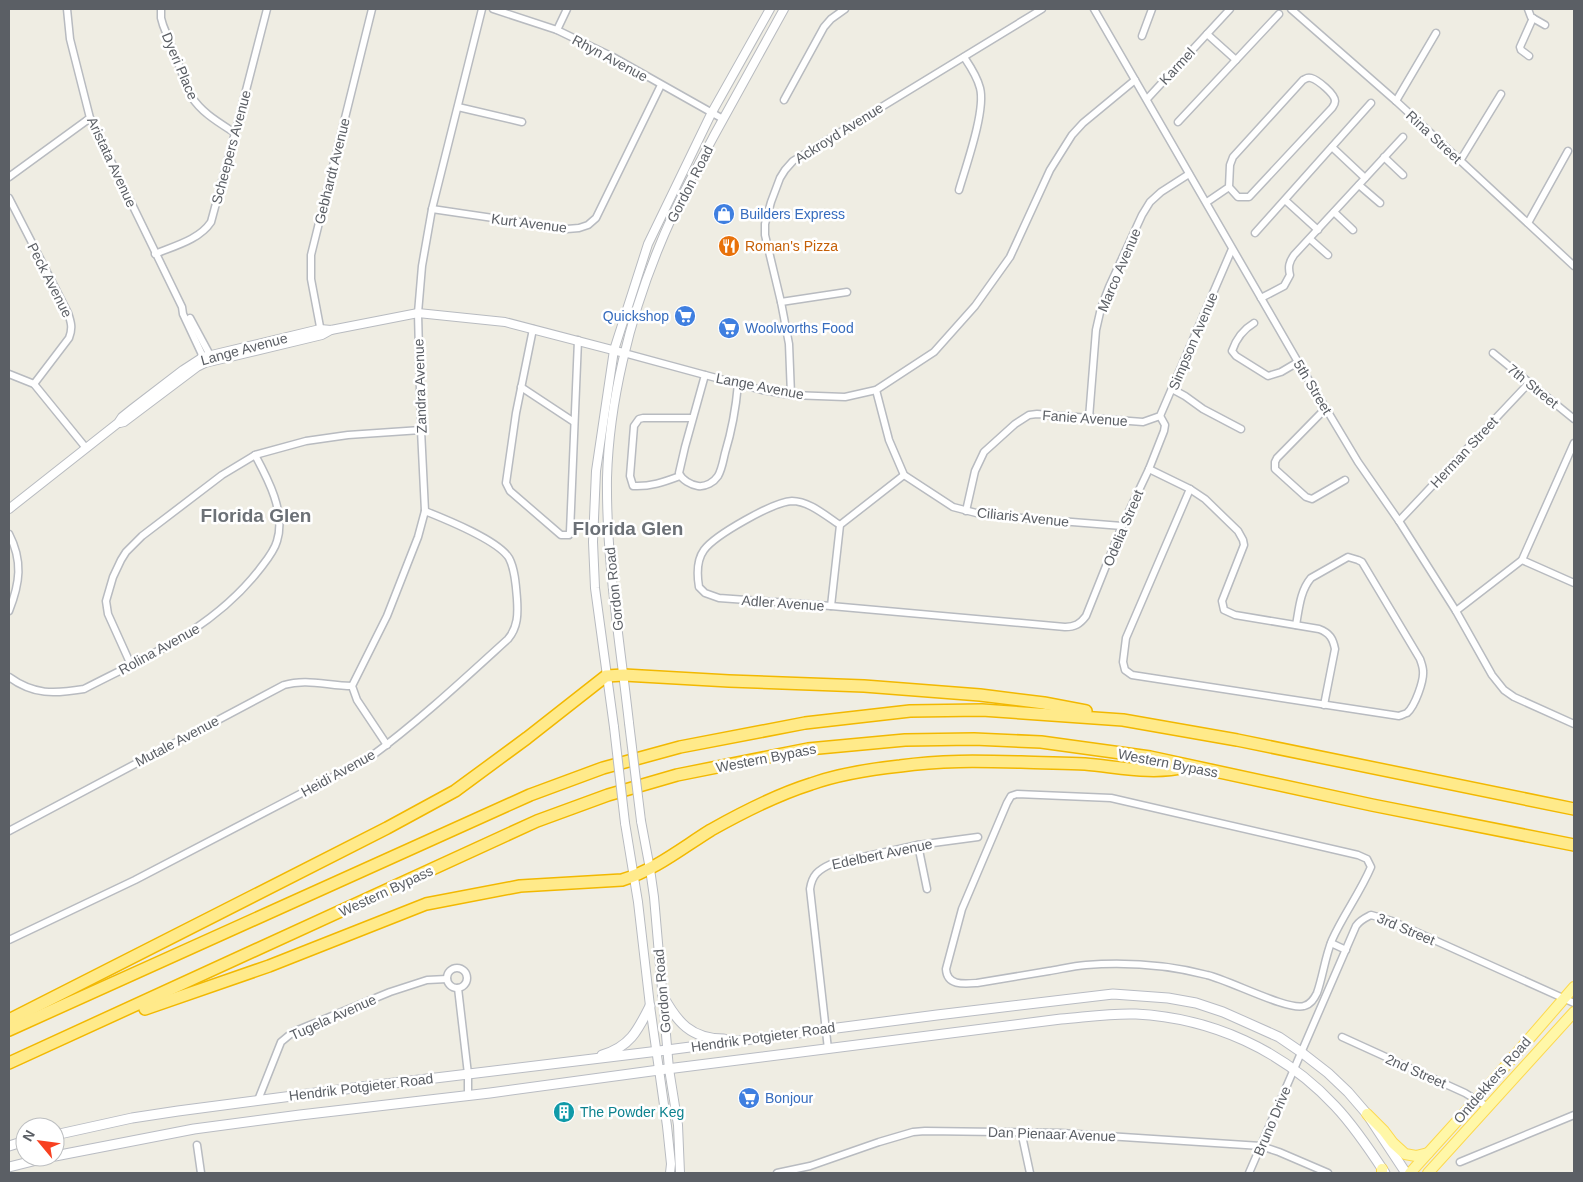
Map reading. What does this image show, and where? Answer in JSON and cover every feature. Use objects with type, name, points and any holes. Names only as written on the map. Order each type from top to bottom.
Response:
[{"type":"highway","points":[[9,1020],[387,828],[455,791],[528,738],[606,676],[624,675],[864,686],[980,695],[1044,703],[1098,713],[1122,720]]},
{"type":"highway","name":"Western Bypass","points":[[9,1030],[530,796],[603,768],[680,747],[805,723],[910,711],[982,710],[1122,720],[1247,742],[1574,809]]},
{"type":"highway","name":"Western Bypass","points":[[9,1063],[537,821],[608,795],[677,775],[808,749],[905,740],[974,738],[1042,742],[1150,757],[1372,805],[1574,845]]},
{"type":"highway","points":[[83,1030],[269,966],[426,904],[520,886],[622,880],[634,876],[650,869],[711,830],[762,803],[811,784],[863,772],[958,760],[1086,764],[1140,770],[1170,770],[1191,766]]},
{"type":"main road","name":"Ontdekkers Road","points":[[1410,1173],[1574,987]]},
{"type":"main road","name":"Hendrik Potgieter Road","points":[[65,1133],[132,1118],[258,1100],[657,1052],[936,1014],[1113,994],[1168,998],[1196,1003],[1223,1012],[1279,1037],[1328,1073],[1348,1092],[1367,1114],[1406,1173]]},
{"type":"main road","points":[[663,996],[670,1010],[680,1022],[698,1034],[718,1039],[754,1038]]},
{"type":"main road","points":[[573,1062],[605,1054],[616,1050],[626,1043],[640,1026],[650,1006]]},
{"type":"main road","name":"Ontdekkers Road","points":[[1428,1173],[1574,1012]]},
{"type":"main road","name":"Hendrik Potgieter Road","points":[[65,1154],[194,1129],[490,1093],[1061,1019],[1135,1014],[1165,1017],[1218,1028],[1268,1053],[1294,1070],[1335,1106],[1383,1172]]},
{"type":"main road","points":[[1367,1114],[1405,1154],[1416,1156],[1428,1153]]},
{"type":"street","name":"Aristata Avenue","points":[[67,9],[70,39],[90,118],[182,307],[183,314],[208,359]]},
{"type":"street","name":"Dyeri Place","points":[[161,9],[162,25],[191,96],[204,112],[235,133]]},
{"type":"street","name":"Scheepers Avenue","points":[[156,254],[195,236],[207,227],[213,216],[267,9]]},
{"type":"street","name":"Gebhardt Avenue","points":[[321,332],[311,279],[311,255],[372,9]]},
{"type":"street","name":"Zandra Avenue","points":[[352,686],[387,616],[418,537],[425,511],[418,313],[422,266],[432,209],[482,9]]},
{"type":"street","name":"Rhyn Avenue","points":[[493,9],[557,30],[613,57],[711,114],[723,119]]},
{"type":"street","points":[[557,30],[567,9]]},
{"type":"street","name":"Gordon Road","points":[[670,1173],[668,1135],[595,588],[592,542],[596,471],[614,350],[648,244],[711,114],[770,9]]},
{"type":"street","name":"Gordon Road","points":[[680,1173],[678,1125],[669,1069],[650,869],[641,821],[610,560],[607,519],[607,477],[614,403],[624,352],[660,245],[696,168],[784,9]]},
{"type":"street","points":[[784,100],[824,27],[830,19],[845,9]]},
{"type":"street","name":"Ackroyd Avenue","points":[[791,395],[790,344],[765,235],[765,224],[771,202],[785,170],[793,161],[1042,9]]},
{"type":"street","name":"5th Street","points":[[1094,9],[1298,362],[1358,462],[1399,521],[1456,611],[1492,675],[1504,690],[1514,697],[1574,724]]},
{"type":"street","points":[[1142,36],[1152,9]]},
{"type":"street","name":"Karmel","points":[[1146,99],[1230,9]]},
{"type":"street","name":"Rina Street","points":[[1291,9],[1396,101],[1574,266]]},
{"type":"street","points":[[1528,9],[1533,18],[1545,25]]},
{"type":"street","points":[[1178,122],[1279,14]]},
{"type":"street","points":[[1529,56],[1520,47],[1533,18]]},
{"type":"street","points":[[1396,101],[1436,33]]},
{"type":"street","points":[[1207,34],[1236,60]]},
{"type":"street","points":[[959,190],[982,98],[978,82],[964,56]]},
{"type":"street","points":[[1307,78],[1313,79],[1332,94],[1335,102],[1332,108],[1249,197],[1238,197],[1229,187],[1230,165],[1233,157],[1304,80],[1307,78]]},
{"type":"street","name":"Lange Avenue","points":[[9,509],[118,423],[130,418],[208,359],[321,332],[418,313],[505,322],[624,352],[738,384],[791,395],[845,397],[876,390],[934,352],[974,306],[1010,257],[1050,170],[1072,135],[1083,123],[1135,80]]},
{"type":"street","name":"Kurt Avenue","points":[[432,209],[556,228],[579,228],[588,225],[596,218],[661,85]]},
{"type":"street","points":[[1460,161],[1501,94]]},
{"type":"street","points":[[1255,233],[1371,103]]},
{"type":"street","points":[[458,107],[522,122]]},
{"type":"street","points":[[9,177],[90,118]]},
{"type":"street","points":[[1261,298],[1284,286],[1290,275],[1288,266],[1291,259],[1403,137]]},
{"type":"street","points":[[1332,147],[1365,178]]},
{"type":"street","points":[[1528,223],[1568,151]]},
{"type":"street","points":[[1384,157],[1403,175]]},
{"type":"street","name":"Marco Avenue","points":[[1089,418],[1096,330],[1101,308],[1109,287],[1142,215],[1150,202],[1161,192],[1189,174]]},
{"type":"street","points":[[1359,185],[1380,204]]},
{"type":"street","points":[[1207,202],[1229,187]]},
{"type":"street","name":"Peck Avenue","points":[[9,198],[72,323],[70,338],[34,384]]},
{"type":"street","points":[[1284,200],[1318,230]]},
{"type":"street","points":[[1334,212],[1353,230]]},
{"type":"street","points":[[1310,239],[1328,255]]},
{"type":"street","name":"Simpson Avenue","points":[[1160,416],[1232,249]]},
{"type":"street","points":[[781,302],[847,292]]},
{"type":"street","points":[[1254,323],[1243,332],[1235,344],[1232,350],[1236,356],[1268,376],[1281,372],[1298,362]]},
{"type":"street","points":[[533,329],[516,413],[506,483],[510,491],[561,536],[569,535],[570,532],[578,340]]},
{"type":"street","name":"7th Street","points":[[1493,353],[1574,419]]},
{"type":"street","points":[[9,374],[34,384],[86,448]]},
{"type":"street","points":[[680,476],[680,466],[705,375]]},
{"type":"street","points":[[680,476],[698,486],[705,486],[719,474],[732,424],[738,384]]},
{"type":"street","name":"Herman Street","points":[[1399,521],[1529,384]]},
{"type":"street","points":[[521,387],[574,422]]},
{"type":"street","points":[[1172,389],[1186,396],[1203,409],[1241,429]]},
{"type":"street","points":[[830,606],[840,525],[904,475],[889,440],[876,390]]},
{"type":"street","points":[[1326,408],[1277,458],[1275,469],[1306,497],[1312,499],[1344,480]]},
{"type":"street","name":"Fanie Avenue","points":[[966,511],[974,471],[984,452],[1015,424],[1030,415],[1142,422],[1160,416]]},
{"type":"street","name":"Odelia Street","points":[[1065,627],[1076,625],[1086,616],[1122,526],[1149,469],[1164,431],[1165,425],[1160,416]]},
{"type":"street","points":[[680,476],[644,487],[633,486],[630,476],[634,426],[639,419],[643,418],[692,418]]},
{"type":"street","points":[[131,665],[106,608],[113,577],[121,560],[126,552],[142,536],[222,475],[255,455],[306,441],[348,434],[421,430]]},
{"type":"street","points":[[1456,611],[1522,560],[1574,443]]},
{"type":"street","name":"Rolina Avenue","points":[[9,677],[41,692],[68,692],[84,689],[178,640],[205,623],[228,604],[248,584],[272,552],[279,531],[278,511],[270,484],[255,455]]},
{"type":"street","points":[[1149,469],[1190,489],[1205,499],[1238,531],[1243,540],[1243,550],[1222,600],[1224,610],[1235,614],[1325,631],[1333,641],[1334,650],[1324,705]]},
{"type":"street","name":"Ciliaris Avenue","points":[[904,475],[937,498],[953,507],[966,511],[984,515],[1122,526]]},
{"type":"street","points":[[1190,489],[1126,638],[1125,670],[1132,675],[1324,705],[1399,716],[1408,712],[1421,685],[1424,671],[1420,659],[1362,562],[1348,557],[1310,578],[1301,596],[1296,625]]},
{"type":"street","name":"Adler Avenue","points":[[840,525],[806,504],[792,501],[767,508],[743,522],[705,550],[697,569],[699,587],[705,593],[719,598],[1065,627]]},
{"type":"street","name":"Heidi Avenue","points":[[9,940],[135,880],[369,758],[387,745],[508,639],[516,628],[518,612],[512,563],[507,555],[469,530],[425,511]]},
{"type":"street","points":[[9,534],[16,554],[19,573],[9,611]]},
{"type":"street","points":[[1522,560],[1574,583]]},
{"type":"street","name":"Mutale Avenue","points":[[9,831],[284,685],[296,681],[310,681],[334,686],[352,686]]},
{"type":"street","points":[[352,686],[357,700],[387,745]]},
{"type":"street","points":[[1017,794],[1112,798],[1367,859],[1371,867],[1366,880],[1336,930],[1331,943],[1317,993],[1309,1004],[1300,1007],[1264,997],[1221,978],[1190,970],[1149,966],[1085,965],[969,984],[953,982],[949,980],[946,973],[946,964],[969,892],[1010,798],[1017,794]]},
{"type":"street","name":"Edelbert Avenue","points":[[828,1049],[810,890],[813,878],[820,869],[831,864],[918,845],[978,837]]},
{"type":"street","points":[[918,845],[927,889]]},
{"type":"street","name":"3rd Street","points":[[1294,1070],[1346,950],[1360,922],[1371,915],[1381,917],[1574,1003]]},
{"type":"street","points":[[1331,943],[1346,950]]},
{"type":"street","name":"Tugela Avenue","points":[[258,1100],[281,1042],[293,1032],[390,992],[427,980],[447,979],[449,972],[456,968],[466,973],[467,981],[458,988],[468,1074],[468,1095]]},
{"type":"street","points":[[447,979],[451,986],[458,988]]},
{"type":"street","name":"2nd Street","points":[[1342,1037],[1477,1099],[1488,1107]]},
{"type":"street","name":"Bruno Drive","points":[[1249,1173],[1294,1070]]},
{"type":"street","points":[[1460,1162],[1574,1115]]},
{"type":"street","name":"Dan Pienaar Avenue","points":[[778,1173],[789,1173],[913,1132],[935,1130],[1021,1131],[1261,1146],[1328,1173]]},
{"type":"street","points":[[1021,1131],[1030,1173]]},
{"type":"street","points":[[196,1145],[201,1173]]},
{"type":"place","name":"Builders Express","points":[[724,214]]},
{"type":"place","name":"Roman's Pizza","points":[[729,246]]},
{"type":"place","name":"Quickshop","points":[[685,316]]},
{"type":"place","name":"Woolworths Food","points":[[729,328]]},
{"type":"place","name":"Bonjour","points":[[749,1098]]},
{"type":"place","name":"The Powder Keg","points":[[564,1112]]},
{"type":"district","name":"Florida Glen","points":[[256,515]]},
{"type":"district","name":"Florida Glen","points":[[628,528]]}]
